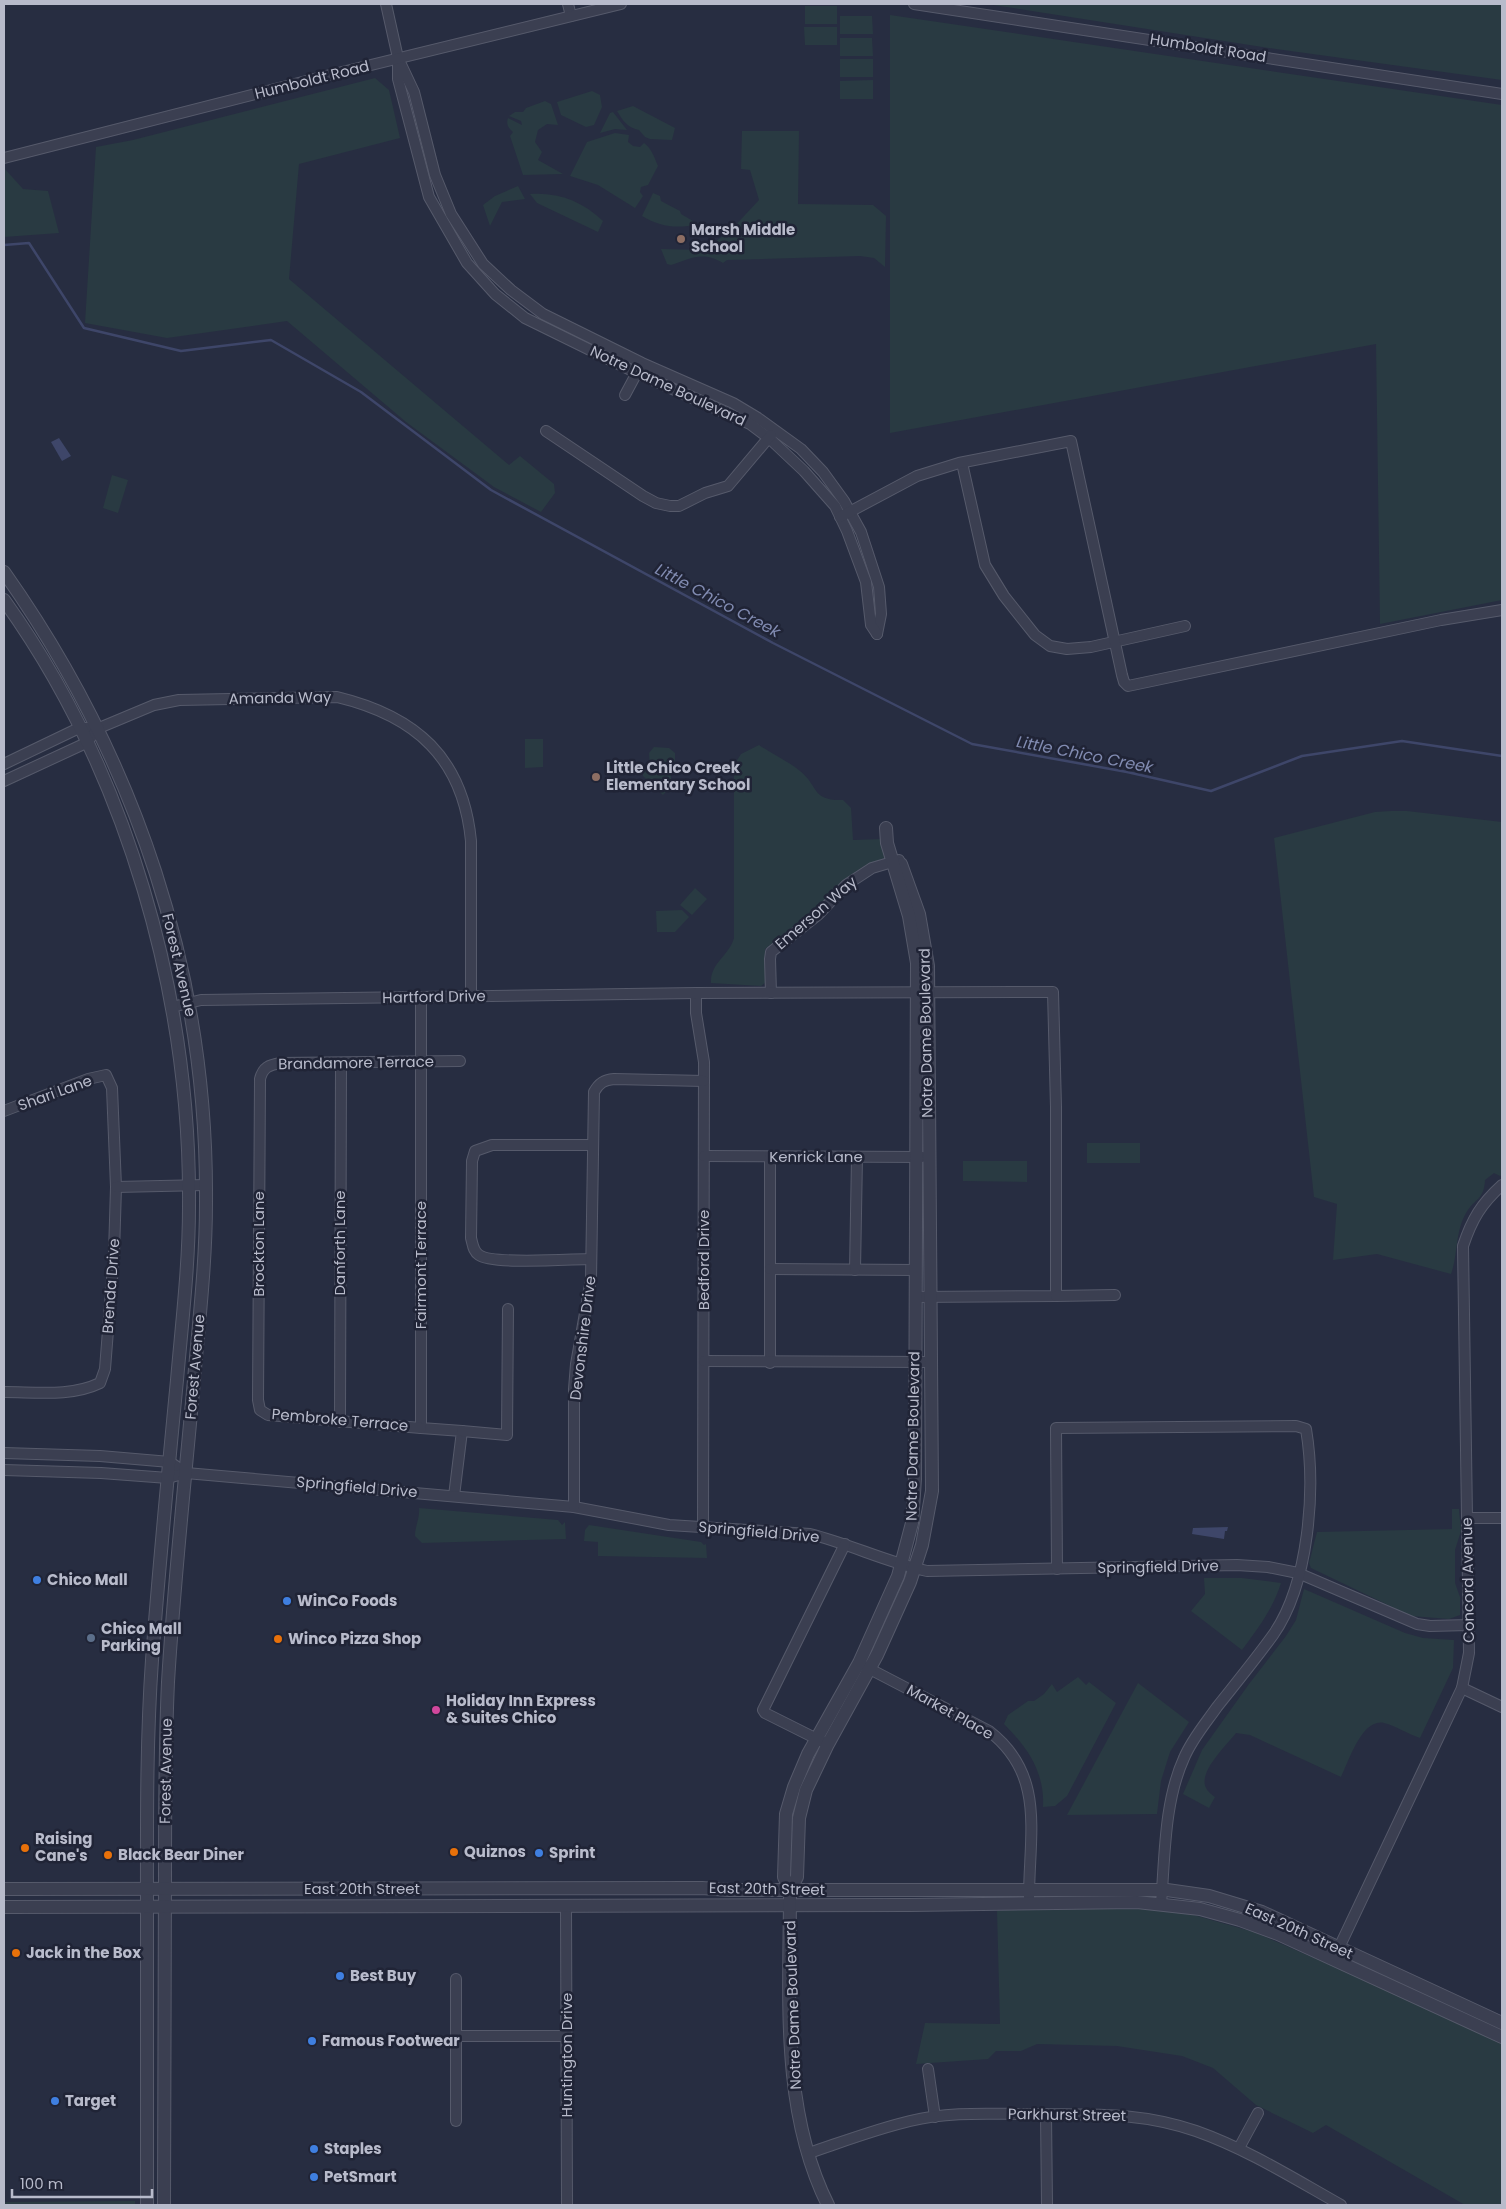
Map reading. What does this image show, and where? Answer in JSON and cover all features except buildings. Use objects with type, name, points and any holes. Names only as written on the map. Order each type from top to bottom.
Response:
[{"type":"street","points":[[386,4],[398,58]]},
{"type":"street","points":[[568,4],[571,16]]},
{"type":"street","name":"Humboldt Road","points":[[4,158],[398,58],[621,4]]},
{"type":"street","name":"Humboldt Road","points":[[914,4],[1502,94]]},
{"type":"street","name":"Notre Dame Boulevard","points":[[398,58],[398,79],[429,197],[467,263],[495,294],[525,318],[637,373],[772,434],[801,449],[823,472],[861,532],[879,586],[881,614],[877,634],[870,624],[866,582],[835,506],[772,434],[733,403],[642,363],[543,314],[511,290],[483,264],[451,214],[435,175],[414,92],[398,58]]},
{"type":"street","points":[[625,395],[642,363]]},
{"type":"street","points":[[546,431],[643,496],[656,503],[670,506],[680,506],[705,493],[728,486],[772,434]]},
{"type":"street","points":[[840,517],[917,476],[962,463],[1071,441],[1114,642],[1124,682],[1128,686],[1441,620],[1502,610]]},
{"type":"street","points":[[962,463],[984,565],[998,589],[1035,635],[1050,646],[1066,649],[1114,642],[1185,626]]},
{"type":"street","name":"Forest Avenue","points":[[4,572],[48,636],[98,728],[155,867],[189,1003],[201,1094],[206,1185],[203,1273],[168,1684],[164,2205]]},
{"type":"street","name":"Forest Avenue","points":[[4,600],[53,679],[79,728],[117,812],[153,919],[172,1007],[184,1087],[189,1185],[187,1269],[151,1676],[148,1751],[147,2205]]},
{"type":"street","name":"Amanda Way","points":[[98,728],[154,704],[179,700],[287,697],[337,697],[366,704],[401,721],[420,735],[448,765],[461,794],[468,816],[470,841],[471,997]]},
{"type":"street","points":[[4,764],[79,728],[98,728]]},
{"type":"street","points":[[4,782],[86,743],[98,728]]},
{"type":"street","name":"Notre Dame Boulevard","points":[[823,1742],[887,1602],[902,1565],[912,1523],[914,1498],[916,1270],[922,1157],[922,993],[909,916],[896,861]]},
{"type":"street","name":"Emerson Way","points":[[770,993],[771,952],[819,914],[846,885],[872,868],[896,861]]},
{"type":"street","name":"Hartford Drive","points":[[172,1007],[201,1000],[696,993],[1053,992],[1056,1107],[1056,1296]]},
{"type":"street","name":"Bedford Drive","points":[[696,993],[696,1013],[704,1062],[703,1528]]},
{"type":"street","name":"Fairmont Terrace","points":[[421,998],[421,1428]]},
{"type":"street","name":"Brandamore Terrace","points":[[260,1079],[262,1070],[270,1065],[460,1061]]},
{"type":"street","name":"Danforth Lane","points":[[340,1064],[340,1422]]},
{"type":"street","name":"Shari Lane","points":[[4,1111],[88,1079],[106,1075]]},
{"type":"street","name":"Brenda Drive","points":[[4,1392],[70,1392],[88,1390],[100,1384],[105,1369],[114,1253],[116,1187],[112,1088],[106,1075]]},
{"type":"street","name":"Brockton Lane","points":[[260,1079],[258,1400],[260,1410]]},
{"type":"street","points":[[593,1145],[594,1092],[598,1084],[605,1080],[704,1081]]},
{"type":"street","name":"Devonshire Drive","points":[[574,1507],[574,1389],[591,1279],[592,1259],[593,1145],[492,1145],[475,1151],[472,1161],[472,1238],[473,1248],[479,1255],[498,1260],[592,1259]]},
{"type":"street","name":"Kenrick Lane","points":[[704,1156],[922,1157]]},
{"type":"street","points":[[770,1157],[770,1363]]},
{"type":"street","points":[[855,1270],[857,1157]]},
{"type":"street","name":"Notre Dame Boulevard","points":[[828,2205],[809,2153],[798,2110],[792,2074],[790,1890],[784,1877],[786,1814],[794,1787],[870,1669],[910,1582],[922,1545],[932,1491],[930,1297],[922,1157]]},
{"type":"street","points":[[116,1187],[206,1185]]},
{"type":"street","name":"Concord Avenue","points":[[1333,1959],[1462,1688],[1469,1653],[1463,1246],[1470,1225],[1484,1200],[1502,1185]]},
{"type":"street","points":[[770,1270],[916,1270]]},
{"type":"street","points":[[916,1297],[1115,1295]]},
{"type":"street","points":[[421,1428],[508,1435],[508,1309]]},
{"type":"street","points":[[704,1361],[770,1363],[930,1362]]},
{"type":"street","name":"Pembroke Terrace","points":[[260,1410],[268,1415],[421,1428]]},
{"type":"street","points":[[1057,1569],[1056,1428],[1296,1426],[1306,1429],[1309,1449],[1308,1524],[1305,1549],[1288,1606],[1279,1625],[1196,1736],[1184,1756],[1176,1777],[1170,1807],[1161,1904]]},
{"type":"street","points":[[454,1496],[462,1432]]},
{"type":"street","name":"Springfield Drive","points":[[4,1453],[52,1454],[170,1462],[186,1472]]},
{"type":"street","name":"Springfield Drive","points":[[4,1470],[101,1473],[168,1478],[186,1472],[574,1507],[669,1525],[810,1534],[845,1544],[902,1565],[946,1572],[1252,1565],[1298,1573],[1411,1622],[1430,1626],[1469,1625]]},
{"type":"street","points":[[1467,1518],[1502,1518]]},
{"type":"street","points":[[823,1742],[763,1710],[845,1544]]},
{"type":"street","name":"Market Place","points":[[858,1663],[989,1731],[1013,1753],[1027,1780],[1031,1802],[1029,1894]]},
{"type":"street","points":[[1462,1688],[1502,1707]]},
{"type":"street","name":"East 20th Street","points":[[4,1890],[702,1888],[729,1890],[1029,1894],[1163,1890],[1209,1896],[1249,1907],[1502,2023]]},
{"type":"street","name":"East 20th Street","points":[[982,1903],[993,1898],[1029,1894]]},
{"type":"street","name":"East 20th Street","points":[[4,1907],[1161,1904],[1200,1909],[1240,1920],[1278,1934],[1502,2037]]},
{"type":"street","name":"Huntington Drive","points":[[566,1905],[567,2205]]},
{"type":"street","points":[[456,1979],[456,2121]]},
{"type":"street","points":[[456,2036],[567,2036]]},
{"type":"street","points":[[928,2069],[935,2117]]},
{"type":"street","name":"Parkhurst Street","points":[[809,2153],[878,2130],[935,2117],[965,2114],[1099,2113],[1128,2116],[1195,2131],[1239,2148],[1340,2205]]},
{"type":"street","points":[[1239,2148],[1258,2113]]},
{"type":"street","points":[[1046,2114],[1047,2205]]},
{"type":"shaded area","points":[[987,4],[1502,4],[1502,80],[1276,49]]},
{"type":"shaded area","points":[[805,6],[837,6],[837,24],[805,24]]},
{"type":"shaded area","points":[[890,15],[1502,105],[1502,600],[1380,624],[1376,344],[890,433]]},
{"type":"shaded area","points":[[840,16],[872,16],[873,34],[840,34]]},
{"type":"shaded area","points":[[804,27],[837,27],[837,45],[805,45]]},
{"type":"shaded area","points":[[840,38],[872,38],[873,56],[840,56]]},
{"type":"shaded area","points":[[840,59],[873,59],[873,77],[840,77]]},
{"type":"shaded area","points":[[375,78],[389,90],[400,138],[299,164],[289,279],[509,465],[520,456],[554,484],[555,493],[541,512],[494,487],[406,422],[287,321],[167,338],[85,323],[96,147],[133,140]]},
{"type":"shaded area","points":[[873,80],[873,99],[840,99],[840,81]]},
{"type":"shaded area","points":[[592,91],[600,95],[602,107],[594,125],[586,127],[561,115],[557,102]]},
{"type":"shaded area","points":[[545,101],[551,104],[558,125],[547,124],[538,130],[535,142],[542,152],[538,160],[563,174],[523,175],[510,136],[513,132],[508,126],[508,118],[522,125],[521,121],[509,116],[515,112],[523,112],[526,108]]},
{"type":"shaded area","points":[[633,106],[675,128],[672,140],[650,139],[645,137],[639,130],[626,124],[617,111]]},
{"type":"shaded area","points":[[613,112],[627,130],[615,129],[600,133],[610,113]]},
{"type":"shaded area","points":[[742,131],[799,131],[798,204],[873,205],[886,216],[885,267],[874,258],[860,256],[727,260],[723,263],[709,257],[697,257],[671,265],[667,264],[661,249],[704,250],[731,230],[759,200],[750,170],[741,169]]},
{"type":"shaded area","points":[[615,133],[629,135],[628,142],[633,146],[640,147],[644,143],[647,145],[658,166],[648,185],[641,187],[640,192],[643,196],[635,208],[598,185],[570,176],[587,142]]},
{"type":"shaded area","points":[[4,168],[23,189],[48,191],[59,233],[4,237]]},
{"type":"shaded area","points":[[518,186],[525,199],[502,202],[490,226],[483,205],[495,196]]},
{"type":"shaded area","points":[[653,193],[660,196],[661,201],[680,211],[681,214],[698,224],[683,226],[662,225],[642,216]]},
{"type":"shaded area","points":[[530,194],[560,196],[587,208],[603,221],[598,232],[537,203]]},
{"type":"shaded area","points":[[112,475],[128,480],[118,513],[103,508]]},
{"type":"shaded area","points":[[525,739],[543,739],[543,767],[525,768]]},
{"type":"shaded area","points":[[759,745],[800,771],[820,795],[833,800],[843,800],[851,808],[853,840],[883,839],[886,857],[857,871],[843,881],[823,903],[765,949],[765,983],[761,986],[711,983],[713,970],[732,944],[734,938],[734,765],[741,754]]},
{"type":"shaded area","points":[[654,747],[669,748],[675,753],[675,769],[671,769],[671,786],[663,795],[643,776],[643,767],[650,767],[649,753]]},
{"type":"shaded area","points":[[1407,811],[1502,822],[1502,1175],[1494,1173],[1485,1180],[1481,1195],[1469,1208],[1462,1220],[1451,1274],[1377,1254],[1333,1260],[1337,1204],[1314,1197],[1274,838],[1375,812]]},
{"type":"shaded area","points":[[695,888],[707,899],[692,915],[680,905]]},
{"type":"shaded area","points":[[682,910],[689,917],[675,932],[657,932],[656,911]]},
{"type":"shaded area","points":[[1087,1143],[1140,1143],[1140,1163],[1087,1163]]},
{"type":"shaded area","points":[[963,1161],[1027,1161],[1027,1182],[963,1181]]},
{"type":"shaded area","points":[[419,1508],[558,1520],[562,1525],[565,1522],[566,1539],[422,1543],[415,1536]]},
{"type":"shaded area","points":[[1452,1509],[1459,1509],[1461,1531],[1455,1550],[1455,1583],[1460,1597],[1460,1615],[1449,1619],[1411,1616],[1311,1568],[1309,1563],[1317,1532],[1452,1529]]},
{"type":"shaded area","points":[[589,1525],[701,1542],[704,1545],[706,1544],[707,1558],[598,1556],[598,1542],[584,1541],[585,1530]]},
{"type":"shaded area","points":[[1204,1578],[1242,1578],[1281,1583],[1269,1610],[1242,1650],[1191,1611],[1205,1594]]},
{"type":"shaded area","points":[[1304,1589],[1405,1633],[1423,1638],[1454,1640],[1453,1668],[1420,1738],[1389,1724],[1376,1723],[1369,1727],[1357,1742],[1341,1777],[1250,1735],[1236,1733],[1214,1759],[1206,1774],[1206,1788],[1215,1797],[1209,1808],[1183,1794],[1202,1750],[1286,1636],[1296,1620]]},
{"type":"shaded area","points":[[1078,1677],[1086,1685],[1089,1682],[1116,1703],[1067,1796],[1055,1806],[1043,1807],[1043,1794],[1038,1771],[1027,1751],[1004,1724],[1008,1715],[1028,1701],[1034,1701],[1044,1694],[1052,1684],[1057,1692]]},
{"type":"shaded area","points":[[1138,1683],[1189,1722],[1170,1752],[1161,1781],[1157,1814],[1067,1815]]},
{"type":"shaded area","points":[[1018,1908],[1152,1909],[1190,1914],[1254,1932],[1502,2039],[1502,2205],[1465,2205],[1326,2125],[1313,2133],[1256,2105],[1213,2068],[1182,2056],[1117,2046],[1037,2044],[1021,2051],[996,2051],[988,2059],[916,2064],[925,2023],[1000,2024],[997,1911]]},
{"type":"shaded area","points":[[135,2201],[135,2205],[4,2205],[4,2202]]},
{"type":"water","points":[[59,438],[71,456],[62,461],[51,442]]},
{"type":"water","points":[[1228,1527],[1227,1531],[1225,1531],[1224,1539],[1192,1534],[1193,1528]]},
{"type":"waterway","name":"Little Chico Creek","points":[[4,245],[29,243],[84,328],[181,351],[271,340],[361,392],[491,490],[773,643],[972,744],[1127,772],[1211,791],[1302,756],[1402,741],[1502,756]]},
{"type":"place","name":"Marsh Middle School","points":[[681,239]]},
{"type":"place","name":"Little Chico Creek Elementary School","points":[[596,777]]},
{"type":"place","name":"Chico Mall","points":[[37,1580]]},
{"type":"place","name":"WinCo Foods","points":[[287,1601]]},
{"type":"place","name":"Chico Mall Parking","points":[[91,1638]]},
{"type":"place","name":"Winco Pizza Shop","points":[[278,1639]]},
{"type":"place","name":"Holiday Inn Express & Suites Chico","points":[[436,1710]]},
{"type":"place","name":"Raising Cane's","points":[[25,1848]]},
{"type":"place","name":"Quiznos","points":[[454,1852]]},
{"type":"place","name":"Sprint","points":[[539,1853]]},
{"type":"place","name":"Black Bear Diner","points":[[108,1855]]},
{"type":"place","name":"Jack in the Box","points":[[16,1953]]},
{"type":"place","name":"Best Buy","points":[[340,1976]]},
{"type":"place","name":"Famous Footwear","points":[[312,2041]]},
{"type":"place","name":"Target","points":[[55,2101]]},
{"type":"place","name":"Staples","points":[[314,2149]]},
{"type":"place","name":"PetSmart","points":[[314,2177]]}]
